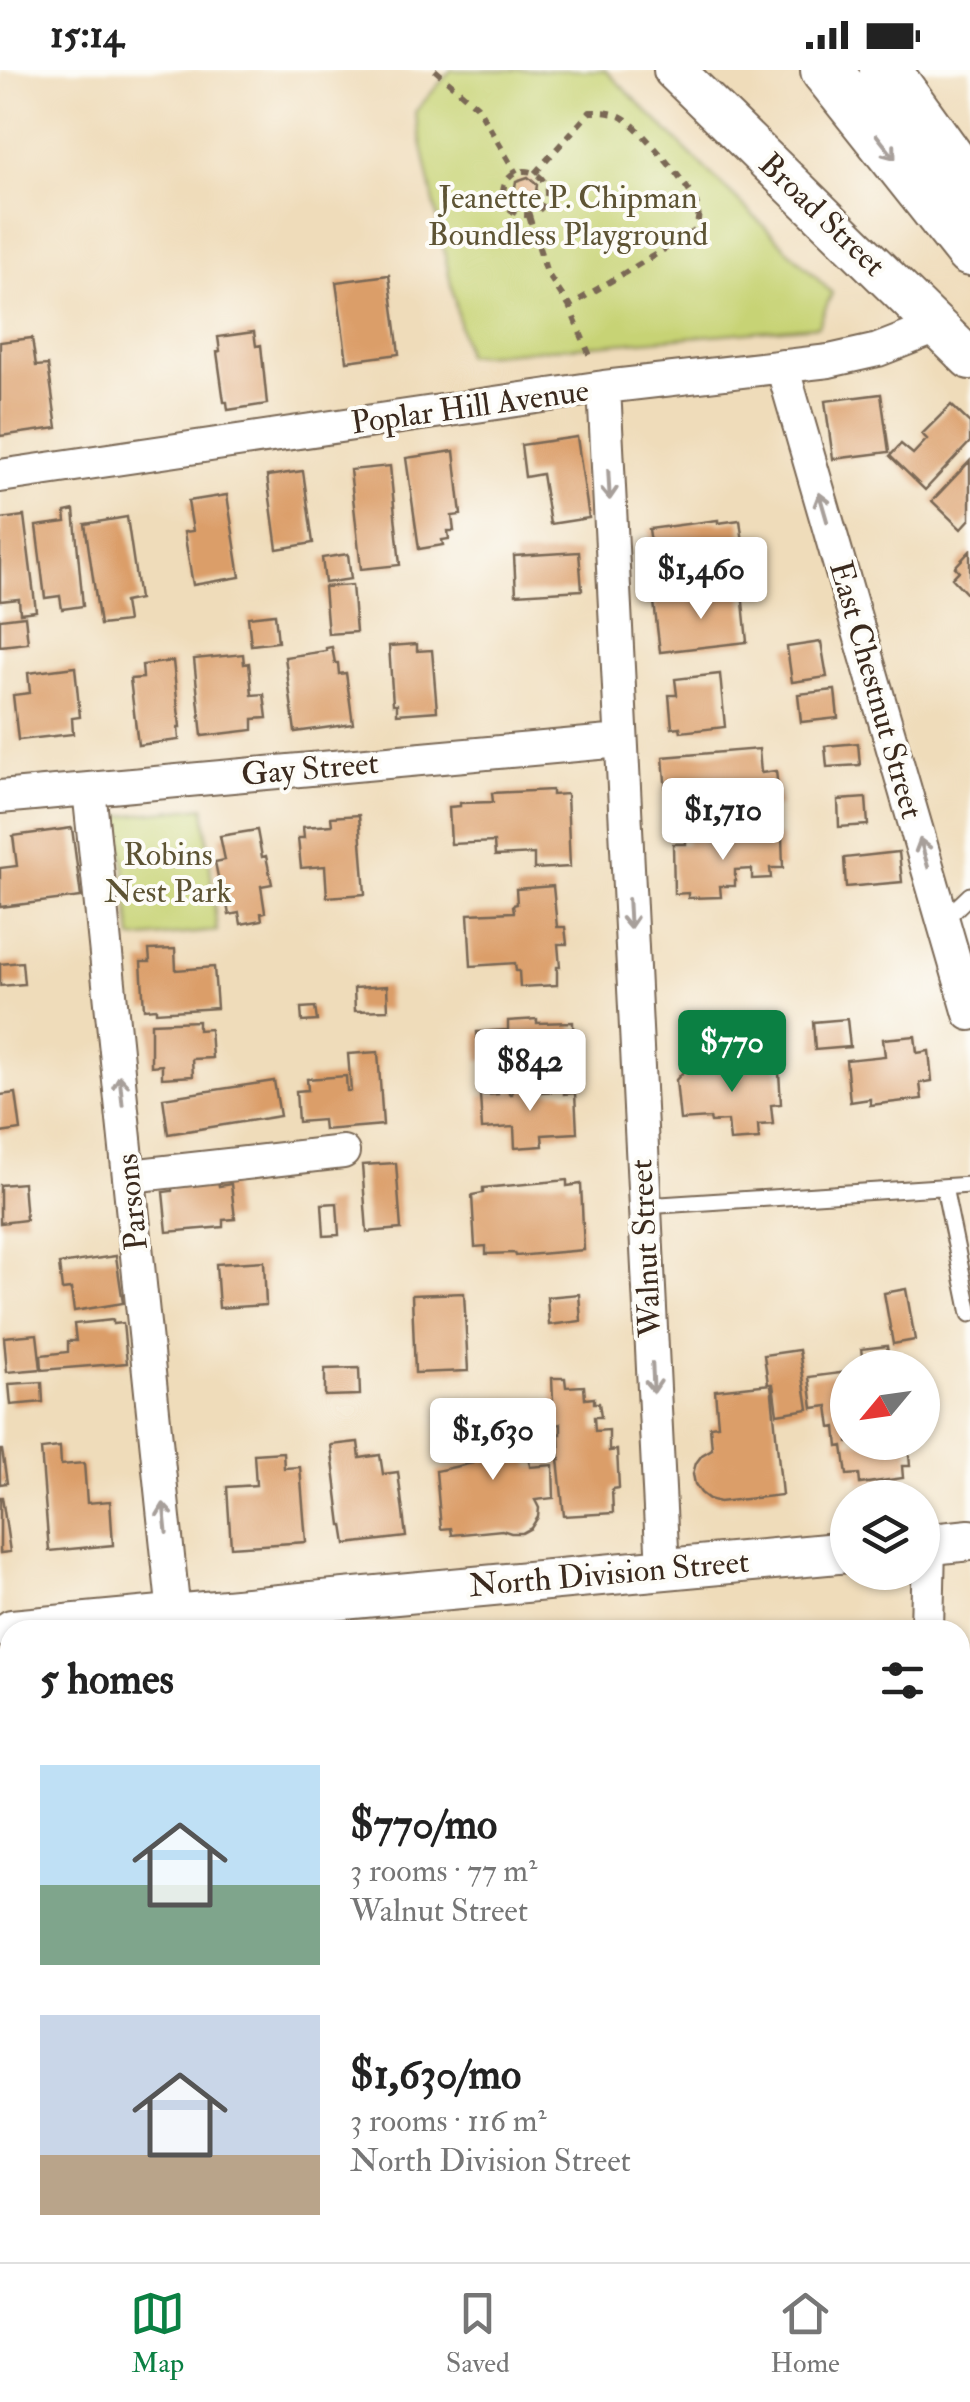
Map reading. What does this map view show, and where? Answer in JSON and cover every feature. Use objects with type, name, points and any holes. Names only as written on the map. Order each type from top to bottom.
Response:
[{"type":"main road","points":[[826,70],[970,251]]},
{"type":"main road","points":[[885,70],[970,188]]},
{"type":"street","name":"Broad Street","points":[[674,70],[970,360]]},
{"type":"street","name":"Poplar Hill Avenue","points":[[0,476],[604,387],[829,360],[878,350],[937,327]]},
{"type":"street","name":"East Chestnut Street","points":[[782,366],[970,1014]]},
{"type":"street","name":"Walnut Street","points":[[604,387],[662,1570]]},
{"type":"street","name":"Gay Street","points":[[0,798],[620,741]]},
{"type":"street","name":"Parsons","points":[[89,789],[174,1615]]},
{"type":"street","points":[[130,1176],[343,1152]]},
{"type":"street","points":[[940,1543],[970,1540]]},
{"type":"street","name":"North Division Street","points":[[120,1620],[830,1554]]},
{"type":"street","points":[[927,1590],[927,1620]]},
{"type":"lane","points":[[944,921],[970,895]]},
{"type":"lane","points":[[644,1206],[970,1184]]},
{"type":"lane","points":[[944,1187],[970,1314]]},
{"type":"path","points":[[435,70],[476,106],[516,173]]},
{"type":"path","points":[[535,174],[590,112],[611,112],[628,121],[692,191],[700,211],[695,231],[570,306]]},
{"type":"path","points":[[516,173],[535,174],[545,183],[547,196],[541,209],[529,216],[515,213],[505,204],[503,190],[516,173]]},
{"type":"path","points":[[529,216],[547,273],[570,306],[604,387]]},
{"type":"green space","name":"Jeanette P. Chipman Boundless Playground","points":[[451,70],[605,70],[832,293],[818,326],[466,356],[415,112]]},
{"type":"green space","name":"Robins Nest Park","points":[[204,807],[217,931],[132,939],[119,816]]},
{"type":"building","points":[[528,177],[537,185],[535,198],[522,202],[514,193],[516,181]]},
{"type":"building","points":[[389,275],[399,354],[347,361],[336,282]]},
{"type":"building","points":[[254,332],[256,346],[261,345],[267,404],[228,410],[217,352],[218,337]]},
{"type":"building","points":[[32,338],[36,366],[48,365],[57,428],[0,436],[0,342]]},
{"type":"building","points":[[881,394],[889,452],[833,459],[825,401]]},
{"type":"building","points":[[951,405],[970,423],[970,442],[925,490],[890,456],[901,444],[913,454],[927,439],[922,434]]},
{"type":"building","points":[[577,437],[589,518],[550,524],[542,474],[525,477],[521,445]]},
{"type":"building","points":[[454,451],[461,515],[452,516],[454,531],[448,531],[449,539],[442,540],[443,545],[419,549],[406,458]]},
{"type":"building","points":[[970,461],[970,519],[961,529],[932,501]]},
{"type":"building","points":[[390,466],[400,565],[361,569],[350,470]]},
{"type":"building","points":[[303,471],[313,543],[277,549],[267,476]]},
{"type":"building","points":[[227,495],[240,577],[193,585],[184,532],[193,531],[188,501]]},
{"type":"building","points":[[74,510],[83,606],[62,609],[60,596],[45,598],[36,526],[66,522],[65,512]]},
{"type":"building","points":[[24,516],[36,611],[20,613],[19,599],[0,601],[0,519]]},
{"type":"building","points":[[127,517],[139,599],[124,602],[127,622],[100,625],[85,524]]},
{"type":"building","points":[[740,520],[747,572],[657,584],[649,529]]},
{"type":"building","points":[[970,551],[970,597],[952,578],[959,571],[955,567]]},
{"type":"building","points":[[579,552],[582,590],[516,594],[514,556]]},
{"type":"building","points":[[348,554],[351,579],[325,583],[322,558]]},
{"type":"building","points":[[352,585],[356,632],[328,634],[324,587]]},
{"type":"building","points":[[742,592],[747,642],[660,652],[654,602]]},
{"type":"building","points":[[275,614],[278,642],[251,645],[248,617]]},
{"type":"building","points":[[25,616],[28,643],[0,646],[0,619]]},
{"type":"building","points":[[821,642],[827,677],[792,682],[787,647]]},
{"type":"building","points":[[417,644],[417,651],[432,650],[437,711],[397,714],[389,646]]},
{"type":"building","points":[[332,647],[339,674],[346,673],[353,724],[295,732],[285,657]]},
{"type":"building","points":[[243,654],[244,664],[249,663],[252,695],[264,694],[267,718],[253,719],[253,730],[202,736],[194,659]]},
{"type":"building","points":[[173,661],[179,740],[138,745],[130,679],[143,678],[142,665]]},
{"type":"building","points":[[75,667],[80,717],[72,718],[73,734],[18,740],[13,695],[30,693],[28,673]]},
{"type":"building","points":[[720,674],[725,727],[681,732],[680,727],[672,728],[669,695],[677,695],[675,679]]},
{"type":"building","points":[[835,690],[838,718],[801,722],[798,694]]},
{"type":"building","points":[[858,743],[860,765],[827,767],[825,746]]},
{"type":"building","points":[[759,749],[761,773],[776,771],[780,806],[668,817],[663,757]]},
{"type":"building","points":[[552,790],[552,795],[567,794],[570,867],[534,869],[534,854],[495,856],[494,842],[451,844],[449,807],[493,802],[492,793]]},
{"type":"building","points":[[866,798],[868,825],[839,827],[838,800]]},
{"type":"building","points":[[359,815],[365,894],[327,897],[325,866],[301,868],[298,838],[304,838],[303,827],[332,825],[331,817]]},
{"type":"building","points":[[72,828],[81,897],[0,907],[0,868],[17,866],[13,836]]},
{"type":"building","points":[[257,830],[272,884],[261,886],[265,912],[261,913],[262,920],[241,924],[239,913],[229,915],[215,862],[225,860],[220,836]]},
{"type":"building","points":[[782,836],[783,868],[770,868],[771,878],[752,879],[752,869],[735,870],[735,886],[720,886],[721,897],[688,898],[688,893],[674,894],[673,844],[686,844],[686,839]]},
{"type":"building","points":[[899,852],[902,882],[846,887],[844,858]]},
{"type":"building","points":[[553,886],[557,927],[565,927],[567,944],[558,944],[557,985],[520,987],[515,963],[471,966],[468,914],[514,912],[516,889]]},
{"type":"building","points":[[175,949],[176,970],[214,967],[217,1008],[156,1012],[156,1008],[144,1009],[141,962],[150,962],[149,950]]},
{"type":"building","points":[[22,962],[24,984],[0,986],[0,964]]},
{"type":"building","points":[[387,986],[388,1010],[355,1011],[354,988]]},
{"type":"building","points":[[315,1007],[317,1021],[302,1022],[301,1008]]},
{"type":"building","points":[[537,1019],[537,1023],[573,1022],[574,1067],[540,1068],[540,1079],[512,1079],[511,1059],[478,1060],[477,1032],[508,1030],[508,1021]]},
{"type":"building","points":[[847,1019],[850,1047],[815,1050],[813,1022]]},
{"type":"building","points":[[198,1021],[198,1030],[210,1029],[212,1058],[192,1059],[193,1076],[162,1078],[162,1065],[151,1066],[151,1023]]},
{"type":"building","points":[[915,1036],[917,1053],[929,1051],[932,1081],[920,1083],[922,1099],[870,1105],[870,1099],[850,1102],[846,1060],[885,1056],[883,1039]]},
{"type":"building","points":[[378,1052],[383,1125],[324,1130],[323,1120],[298,1122],[296,1091],[308,1090],[307,1079],[346,1076],[347,1091],[351,1091],[348,1054]]},
{"type":"building","points":[[778,1057],[781,1104],[771,1105],[773,1124],[758,1125],[759,1139],[730,1141],[728,1121],[680,1120],[676,1080],[685,1070],[715,1067],[715,1062]]},
{"type":"building","points":[[274,1081],[280,1116],[168,1134],[163,1098]]},
{"type":"building","points":[[539,1087],[539,1092],[575,1093],[577,1133],[542,1135],[543,1146],[515,1148],[514,1127],[482,1129],[480,1095],[509,1090],[512,1094],[512,1088]]},
{"type":"building","points":[[16,1093],[21,1130],[0,1133],[0,1095]]},
{"type":"building","points":[[396,1163],[401,1229],[367,1232],[362,1165]]},
{"type":"building","points":[[567,1180],[567,1186],[581,1184],[584,1250],[516,1256],[486,1254],[486,1246],[475,1247],[472,1195],[483,1193],[483,1188]]},
{"type":"building","points":[[218,1181],[219,1186],[231,1184],[235,1219],[223,1220],[223,1227],[167,1232],[163,1192],[172,1191],[172,1187]]},
{"type":"building","points":[[23,1183],[26,1220],[0,1223],[0,1185]]},
{"type":"building","points":[[337,1203],[339,1235],[324,1236],[322,1204]]},
{"type":"building","points":[[116,1256],[123,1303],[74,1311],[71,1289],[62,1290],[59,1264]]},
{"type":"building","points":[[264,1261],[266,1305],[219,1308],[216,1264]]},
{"type":"building","points":[[906,1289],[915,1340],[893,1344],[884,1293]]},
{"type":"building","points":[[464,1293],[468,1371],[415,1373],[412,1295]]},
{"type":"building","points":[[579,1294],[581,1321],[549,1325],[547,1297]]},
{"type":"building","points":[[113,1320],[113,1324],[123,1323],[127,1363],[42,1370],[41,1355],[68,1352],[68,1341],[76,1341],[74,1324]]},
{"type":"building","points":[[37,1334],[41,1369],[7,1372],[4,1337]]},
{"type":"building","points":[[887,1346],[888,1350],[861,1350]]},
{"type":"building","points":[[799,1350],[808,1409],[777,1414],[764,1355]]},
{"type":"building","points":[[359,1368],[360,1395],[325,1396],[325,1369]]},
{"type":"building","points":[[830,1374],[830,1421],[828,1406],[813,1408],[809,1377]]},
{"type":"building","points":[[552,1378],[565,1378],[566,1387],[584,1386],[585,1399],[594,1398],[594,1403],[599,1403],[601,1417],[594,1417],[595,1431],[609,1430],[609,1451],[617,1450],[619,1488],[612,1489],[613,1513],[564,1516],[558,1459],[561,1424],[554,1425]]},
{"type":"building","points":[[42,1382],[43,1402],[11,1405],[9,1384]]},
{"type":"building","points":[[771,1384],[782,1495],[719,1502],[709,1499],[695,1484],[693,1474],[702,1455],[712,1449],[710,1426],[718,1425],[715,1390]]},
{"type":"building","points":[[504,1408],[510,1446],[527,1443],[530,1467],[553,1465],[554,1498],[535,1500],[538,1517],[522,1533],[502,1530],[452,1535],[451,1528],[441,1529],[436,1471],[473,1463],[469,1413]]},
{"type":"building","points":[[358,1442],[360,1458],[380,1455],[383,1474],[398,1472],[406,1537],[346,1544],[331,1445]]},
{"type":"building","points":[[60,1447],[61,1465],[84,1463],[87,1503],[110,1501],[113,1545],[49,1551],[41,1449]]},
{"type":"building","points":[[0,1450],[7,1483],[0,1484]]},
{"type":"building","points":[[283,1452],[284,1468],[300,1467],[306,1542],[231,1547],[227,1487],[256,1485],[254,1454]]},
{"type":"building","points":[[845,1460],[910,1460],[910,1466],[902,1466],[903,1478],[860,1480],[859,1474],[847,1475]]},
{"type":"building","points":[[0,1497],[10,1552],[0,1553]]}]
